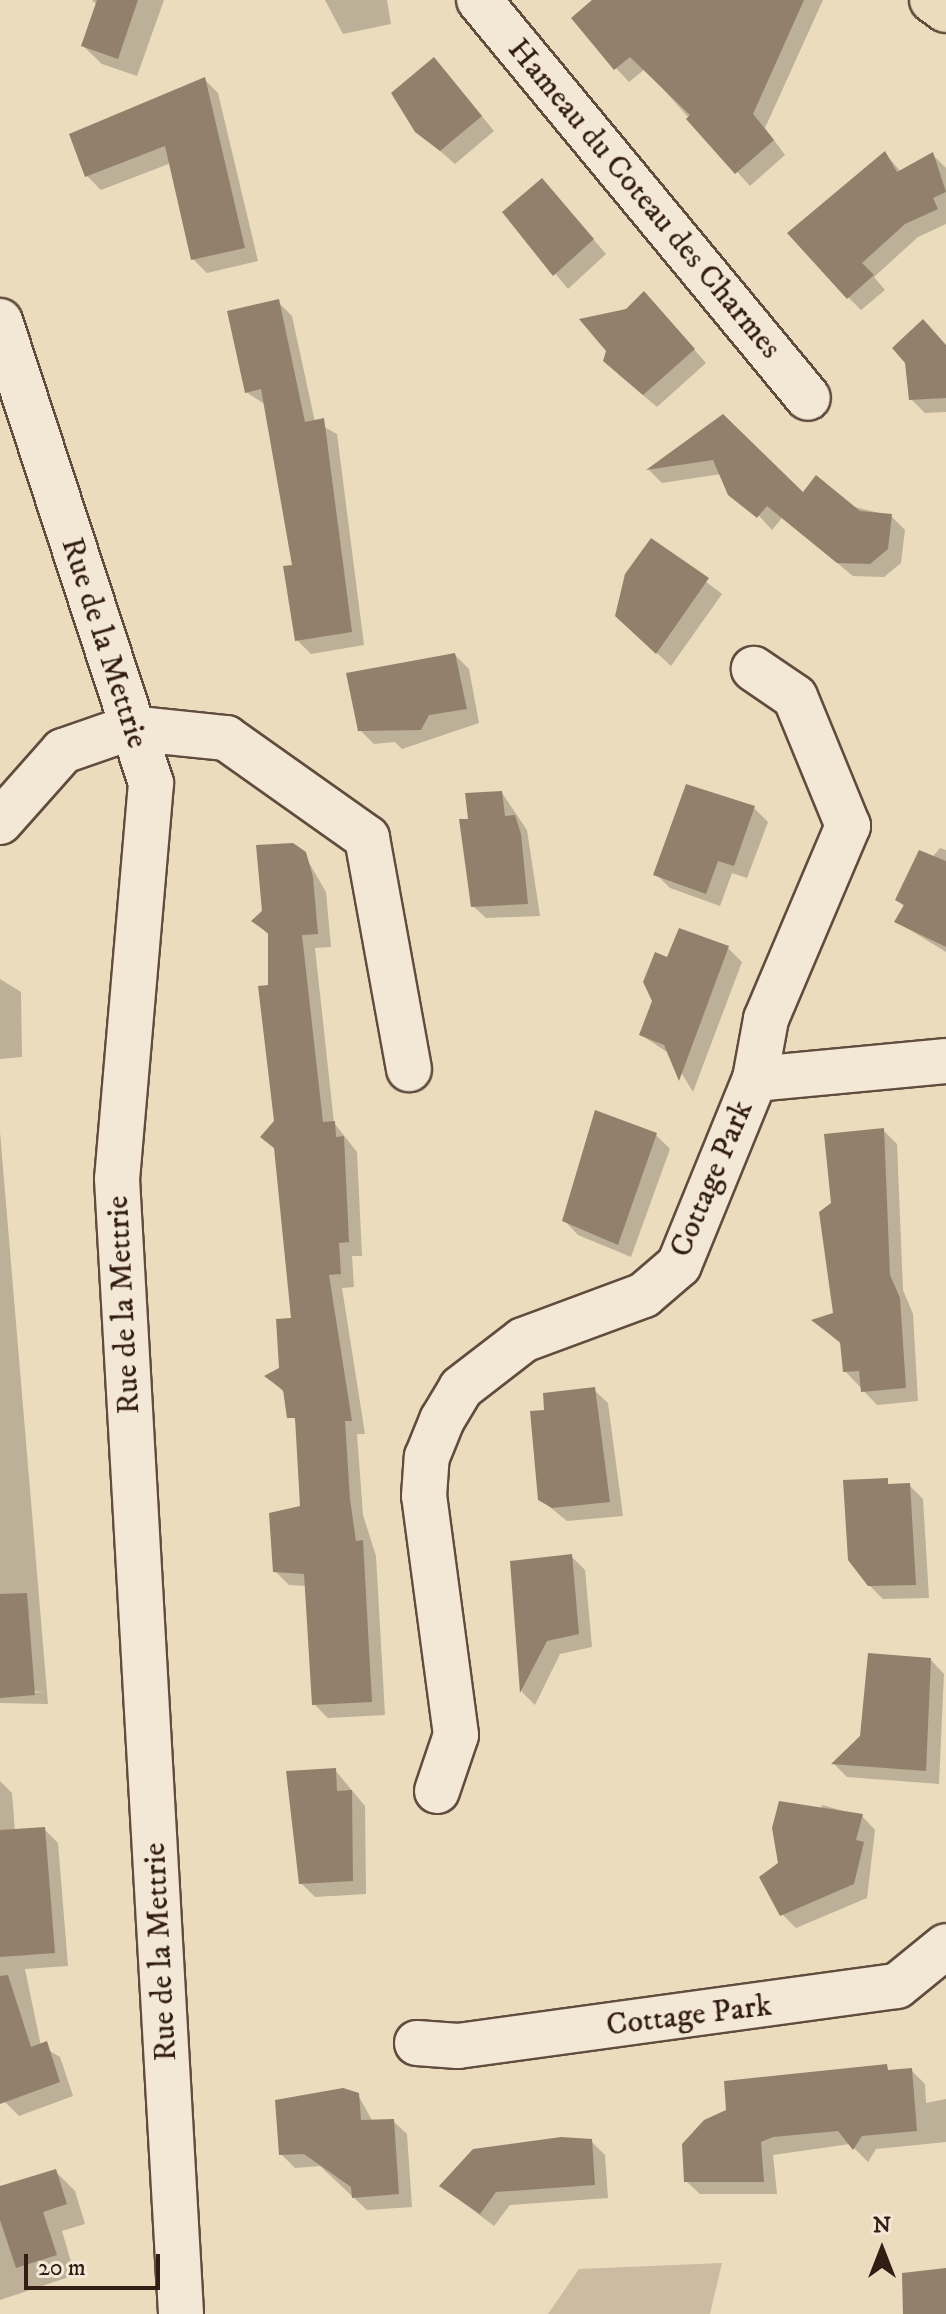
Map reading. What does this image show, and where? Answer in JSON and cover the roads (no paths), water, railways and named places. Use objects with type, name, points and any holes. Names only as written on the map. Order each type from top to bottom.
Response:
[{"type":"main road","points":[[932,0],[946,10]]},
{"type":"street","name":"Hameau du Coteau des Charmes","points":[[479,0],[808,398]]},
{"type":"street","name":"Rue de la Mettrie","points":[[0,321],[129,728],[151,783],[117,1179],[181,2314]]},
{"type":"street","name":"Cottage Park","points":[[437,1791],[456,1735],[424,1496],[427,1457],[442,1420],[461,1388],[523,1340],[644,1295],[679,1265],[755,1079],[766,1019],[848,826],[795,697],[754,669]]},
{"type":"street","points":[[0,822],[63,751],[129,728],[226,738],[367,838],[409,1069]]},
{"type":"street","points":[[755,1079],[946,1061]]},
{"type":"street","name":"Cottage Park","points":[[417,2043],[458,2046],[897,1986],[946,1946]]}]
